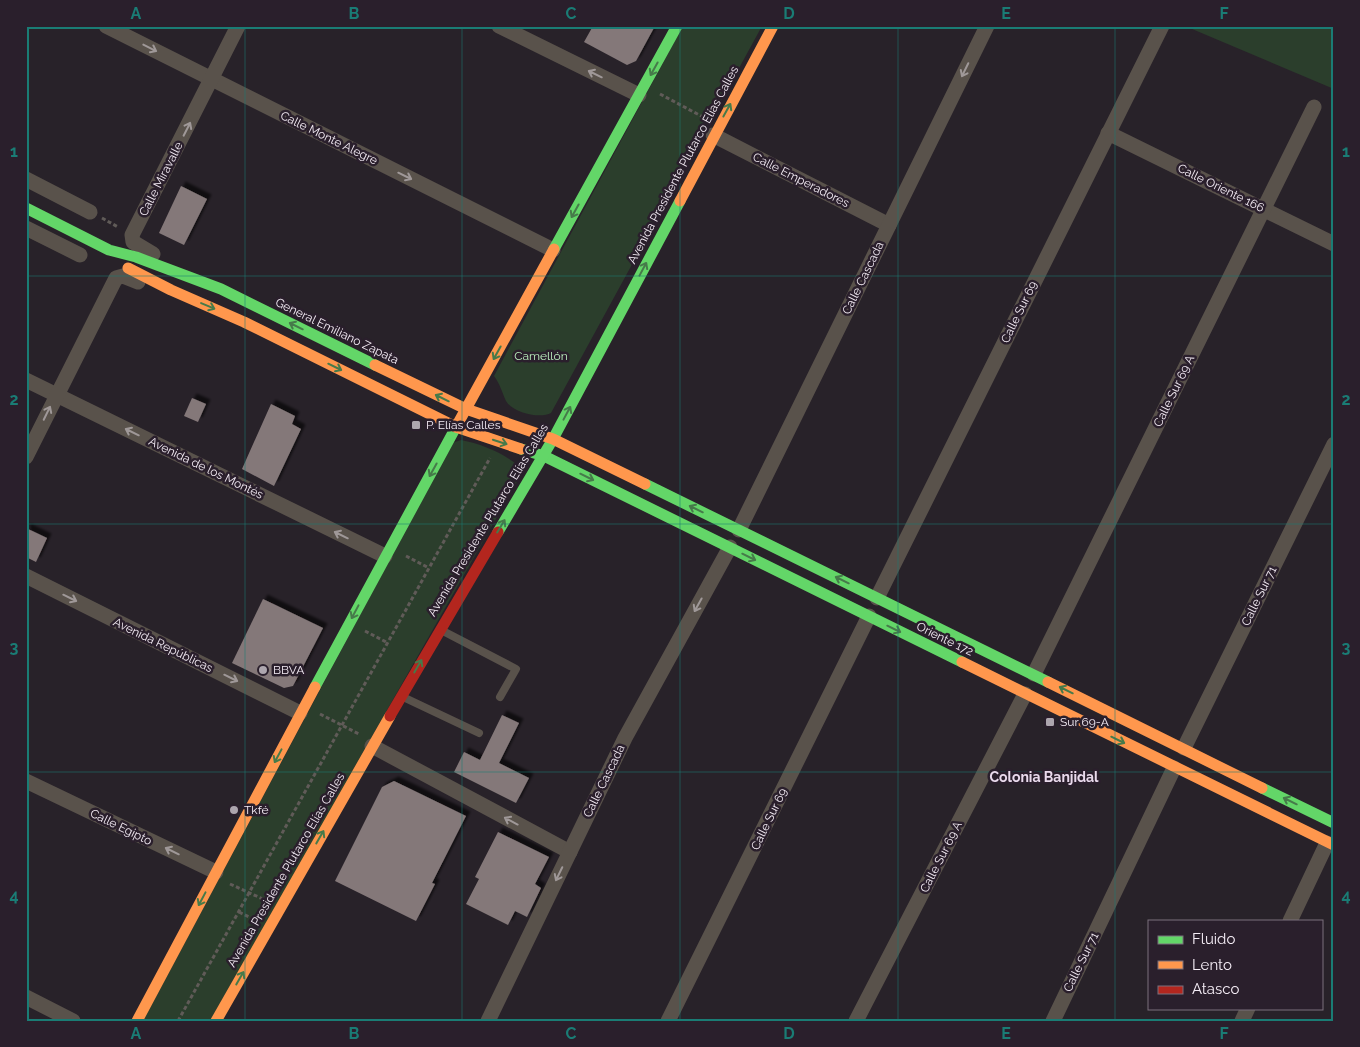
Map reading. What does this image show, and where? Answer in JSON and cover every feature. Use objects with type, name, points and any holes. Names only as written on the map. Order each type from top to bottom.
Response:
[{"type":"main road","points":[[137,1021],[387,552],[678,26]]},
{"type":"main road","name":"Avenida Presidente Plutarco Elías Calles","points":[[216,1021],[373,744],[544,456],[773,26]]},
{"type":"main road","name":"General Emiliano Zapata","points":[[32,211],[109,250],[136,257],[221,289],[466,409],[553,439]]},
{"type":"main road","name":"General Emiliano Zapata","points":[[109,250],[128,268],[171,290],[244,322],[456,427],[544,456]]},
{"type":"main road","name":"Oriente 172","points":[[553,439],[1334,823]]},
{"type":"main road","name":"Oriente 172","points":[[544,456],[1330,844]]},
{"type":"street","name":"Calle Monte Alegre","points":[[106,26],[553,250]]},
{"type":"street","name":"Calle Miravalle","points":[[132,234],[238,26]]},
{"type":"street","points":[[499,26],[642,90]]},
{"type":"street","name":"Calle Cascada","points":[[739,530],[987,26]]},
{"type":"street","name":"Calle Sur 69","points":[[878,598],[1162,26]]},
{"type":"street","name":"Calle Sur 69 A","points":[[1034,674],[1314,107]]},
{"type":"street","name":"Calle Emperadores","points":[[716,130],[889,225]]},
{"type":"street","name":"Calle Oriente 166","points":[[1108,133],[1334,244]]},
{"type":"street","points":[[26,179],[90,212]]},
{"type":"street","points":[[26,228],[80,255]]},
{"type":"street","points":[[132,234],[132,240],[135,244],[221,289]]},
{"type":"street","points":[[26,457],[114,282],[119,276],[145,286],[171,290]]},
{"type":"street","name":"Avenida de los Montés","points":[[26,380],[387,552]]},
{"type":"street","name":"Calle Sur 71","points":[[1184,748],[1334,444]]},
{"type":"street","name":"Calle Cascada","points":[[488,1021],[625,738],[730,547]]},
{"type":"street","name":"Avenida Repúblicas","points":[[26,576],[302,709]]},
{"type":"street","name":"Calle Sur 69","points":[[668,1021],[869,616]]},
{"type":"street","name":"Calle Sur 69 A","points":[[856,1021],[1025,694]]},
{"type":"street","points":[[373,744],[570,852]]},
{"type":"street","name":"Calle Sur 71","points":[[1052,1021],[1174,768]]},
{"type":"street","name":"Calle Egipto","points":[[26,781],[215,875]]},
{"type":"street","points":[[1291,920],[1330,844]]},
{"type":"street","points":[[26,997],[73,1021]]},
{"type":"lane","points":[[440,629],[516,668],[500,697]]},
{"type":"lane","points":[[401,697],[479,733]]},
{"type":"path","points":[[642,90],[716,130]]},
{"type":"path","points":[[90,212],[132,234]]},
{"type":"path","points":[[178,1021],[493,453]]},
{"type":"path","points":[[387,552],[429,568]]},
{"type":"path","points":[[349,623],[388,643]]},
{"type":"path","points":[[302,709],[343,725],[373,744]]},
{"type":"path","points":[[215,875],[281,907]]},
{"type":"green space","name":"Camellón","points":[[683,26],[762,26],[551,413],[534,415],[520,412],[506,401],[494,376]]},
{"type":"green space","points":[[1185,26],[1334,26],[1334,89]]},
{"type":"green space","points":[[461,440],[492,450],[513,461],[519,466],[518,480],[210,1021],[143,1021],[452,443]]},
{"type":"building","points":[[593,26],[655,26],[636,61],[627,65],[584,42]]},
{"type":"building","points":[[181,186],[207,199],[184,245],[159,233]]},
{"type":"building","points":[[192,398],[206,404],[198,422],[184,416]]},
{"type":"building","points":[[271,404],[295,416],[292,424],[301,429],[274,486],[242,469]]},
{"type":"building","points":[[26,528],[47,538],[36,562],[26,557]]},
{"type":"building","points":[[263,599],[323,628],[293,686],[284,688],[232,663]]},
{"type":"building","points":[[502,715],[519,723],[499,763],[529,778],[516,803],[454,772],[464,752],[480,760]]},
{"type":"building","points":[[394,781],[466,816],[432,883],[435,884],[416,921],[335,881],[382,787]]},
{"type":"building","points":[[498,832],[549,857],[535,884],[541,888],[527,917],[515,911],[508,925],[466,904],[479,879],[475,877]]},
{"type":"traffic: fast","points":[[554,249],[677,26]]},
{"type":"traffic: fast","points":[[498,532],[553,439],[680,201]]},
{"type":"traffic: fast","points":[[26,208],[109,250],[136,257],[221,289],[375,365]]},
{"type":"traffic: fast","points":[[315,687],[456,427]]},
{"type":"traffic: fast","points":[[521,449],[544,456],[962,662]]},
{"type":"traffic: fast","points":[[645,484],[1048,682]]},
{"type":"traffic: fast","points":[[1262,788],[1334,823]]},
{"type":"traffic: slow","points":[[680,201],[773,26]]},
{"type":"traffic: slow","points":[[456,427],[554,249]]},
{"type":"traffic: slow","points":[[128,268],[171,290],[244,322],[456,427],[521,449]]},
{"type":"traffic: slow","points":[[375,365],[466,409],[553,439],[645,484]]},
{"type":"traffic: slow","points":[[962,662],[1334,845]]},
{"type":"traffic: slow","points":[[1048,682],[1262,788]]},
{"type":"traffic: slow","points":[[137,1021],[315,687]]},
{"type":"traffic: slow","points":[[216,1021],[390,716]]},
{"type":"traffic: jam","points":[[390,716],[498,532]]},
{"type":"place","name":"P. Elías Calles","points":[[416,425]]},
{"type":"place","name":"BBVA","points":[[263,670]]},
{"type":"place","name":"Sur 69-A","points":[[1050,722]]},
{"type":"place","name":"Tkfé","points":[[234,810]]},
{"type":"district","name":"Colonia Banjidal","points":[[1044,777]]}]
